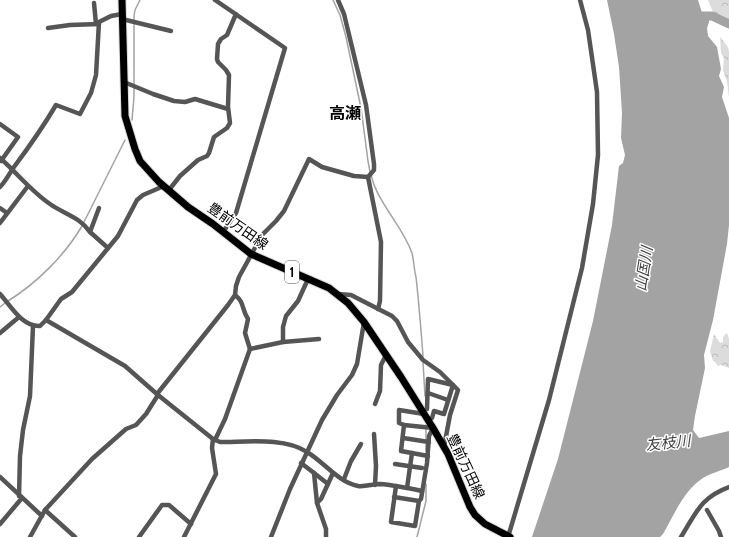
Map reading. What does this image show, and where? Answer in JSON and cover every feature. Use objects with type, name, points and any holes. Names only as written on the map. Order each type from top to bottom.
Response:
[{"type":"main road","name":"豊前万田線","points":[[122,0],[125,116],[140,161],[166,188],[188,207],[251,254],[330,288],[348,303],[364,322],[425,412],[444,447],[470,507],[475,515],[485,524],[509,537]]},
{"type":"street","points":[[215,0],[285,48],[236,213],[223,232]]},
{"type":"street","points":[[338,0],[348,29],[366,105],[374,164],[374,170],[368,177]]},
{"type":"street","points":[[509,537],[549,400],[582,268],[593,204],[598,155],[597,92],[588,30],[580,0]]},
{"type":"street","points":[[0,187],[7,180],[56,105],[80,114],[91,93],[96,75],[98,24],[94,3]]},
{"type":"street","points":[[0,294],[19,317],[33,326],[40,326],[61,299],[72,292],[118,236],[137,200],[143,195],[166,188],[198,160],[207,156],[214,137],[227,128],[230,123],[228,110],[228,75],[226,70],[216,59],[218,44],[227,35],[236,14]]},
{"type":"street","points":[[48,28],[70,25],[98,24],[111,16],[122,17],[170,31]]},
{"type":"street","points":[[124,82],[174,101],[184,102],[195,99],[228,110]]},
{"type":"street","points":[[0,124],[20,139],[1,160],[13,169],[18,177],[50,204],[79,220],[108,248]]},
{"type":"street","points":[[30,537],[45,510],[92,458],[126,429],[136,425],[146,414],[157,394],[228,305],[235,295],[239,277],[251,254],[262,235],[284,211],[309,159],[322,167],[354,176],[368,177]]},
{"type":"street","points":[[368,177],[381,242],[380,301],[378,309]]},
{"type":"street","points":[[0,223],[28,186]]},
{"type":"street","points":[[0,208],[7,214]]},
{"type":"street","points":[[90,232],[99,208]]},
{"type":"street","points":[[283,342],[283,327],[286,316],[298,301],[308,279]]},
{"type":"street","points":[[338,294],[352,295],[392,316],[397,321],[408,342],[423,360],[440,372],[458,390],[450,415],[444,447]]},
{"type":"street","points":[[184,537],[216,474],[212,448],[214,440],[225,419],[250,349],[245,333],[248,318],[244,314],[241,300],[235,295]]},
{"type":"street","points":[[0,333],[19,317]]},
{"type":"street","points":[[46,320],[86,345],[115,359],[125,366],[214,440],[220,442],[272,442],[285,444],[306,451],[333,473],[359,486],[396,486],[422,491]]},
{"type":"street","points":[[271,537],[306,451],[329,407],[352,375],[357,364],[364,322]]},
{"type":"street","points":[[0,524],[20,497],[20,456],[23,430],[30,396],[33,326]]},
{"type":"street","points":[[250,349],[283,342],[319,339]]},
{"type":"street","points":[[375,404],[380,391],[381,365],[386,355]]},
{"type":"street","points":[[425,412],[428,393],[428,379],[453,385]]},
{"type":"street","points":[[396,486],[391,522],[415,526],[428,456],[429,436],[433,428],[404,425],[399,423],[400,410],[425,412],[434,411],[444,414],[453,385]]},
{"type":"street","points":[[428,393],[448,400]]},
{"type":"street","points":[[425,412],[432,418],[434,411]]},
{"type":"street","points":[[404,425],[401,451],[428,456]]},
{"type":"street","points":[[374,434],[376,466],[375,485]]},
{"type":"street","points":[[403,438],[429,442]]},
{"type":"street","points":[[344,479],[351,461],[361,444]]},
{"type":"street","points":[[407,488],[412,453]]},
{"type":"street","points":[[301,463],[328,484]]},
{"type":"street","points":[[395,464],[422,468]]},
{"type":"street","points":[[314,473],[317,503],[326,529],[326,537]]},
{"type":"street","points":[[317,503],[321,499],[333,473]]},
{"type":"street","points":[[0,477],[42,516]]},
{"type":"street","points":[[681,537],[698,508],[719,491],[729,487]]},
{"type":"street","points":[[394,497],[419,501]]},
{"type":"street","points":[[139,537],[162,505],[169,505],[191,524]]},
{"type":"street","points":[[45,510],[75,537]]},
{"type":"street","points":[[707,510],[721,537]]},
{"type":"green space","points":[[708,0],[729,0],[729,29],[715,17]]},
{"type":"green space","points":[[720,37],[728,47],[729,52],[729,98],[727,82],[723,70],[724,58],[721,53]]},
{"type":"green space","points":[[727,333],[729,339],[729,368],[721,365],[718,366],[713,361],[710,351],[714,334],[720,343],[723,342],[723,337]]},
{"type":"water","points":[[607,0],[698,0],[702,13],[709,15],[707,28],[708,36],[717,47],[721,69],[719,76],[724,87],[722,97],[729,118],[729,225],[713,320],[704,355],[705,368],[693,430],[699,438],[729,431],[729,467],[706,476],[690,489],[660,537],[532,537],[558,459],[593,321],[612,225],[619,166],[623,163],[625,155],[621,138],[622,113],[619,67]]},
{"type":"waterway","points":[[132,120],[134,97],[134,16],[140,0]]},
{"type":"waterway","points":[[333,0],[340,15],[346,37],[361,108],[370,172]]},
{"type":"waterway","points":[[698,16],[712,16],[729,24]]},
{"type":"waterway","points":[[84,222],[125,140]]},
{"type":"waterway","points":[[371,175],[374,186],[408,243],[412,253],[416,277],[423,356]]},
{"type":"waterway","points":[[8,301],[19,294],[50,268],[82,226]]},
{"type":"waterway","points":[[0,307],[5,303]]},
{"type":"waterway","points":[[423,362],[425,396]]},
{"type":"waterway","points":[[426,422],[426,450]]},
{"type":"waterway","points":[[417,537],[426,501],[426,484]]},
{"type":"district","name":"高瀬","points":[[345,113]]},
{"type":"water label","name":"山国川","points":[[644,269]]},
{"type":"water label","name":"友枝川","points":[[668,443]]}]
